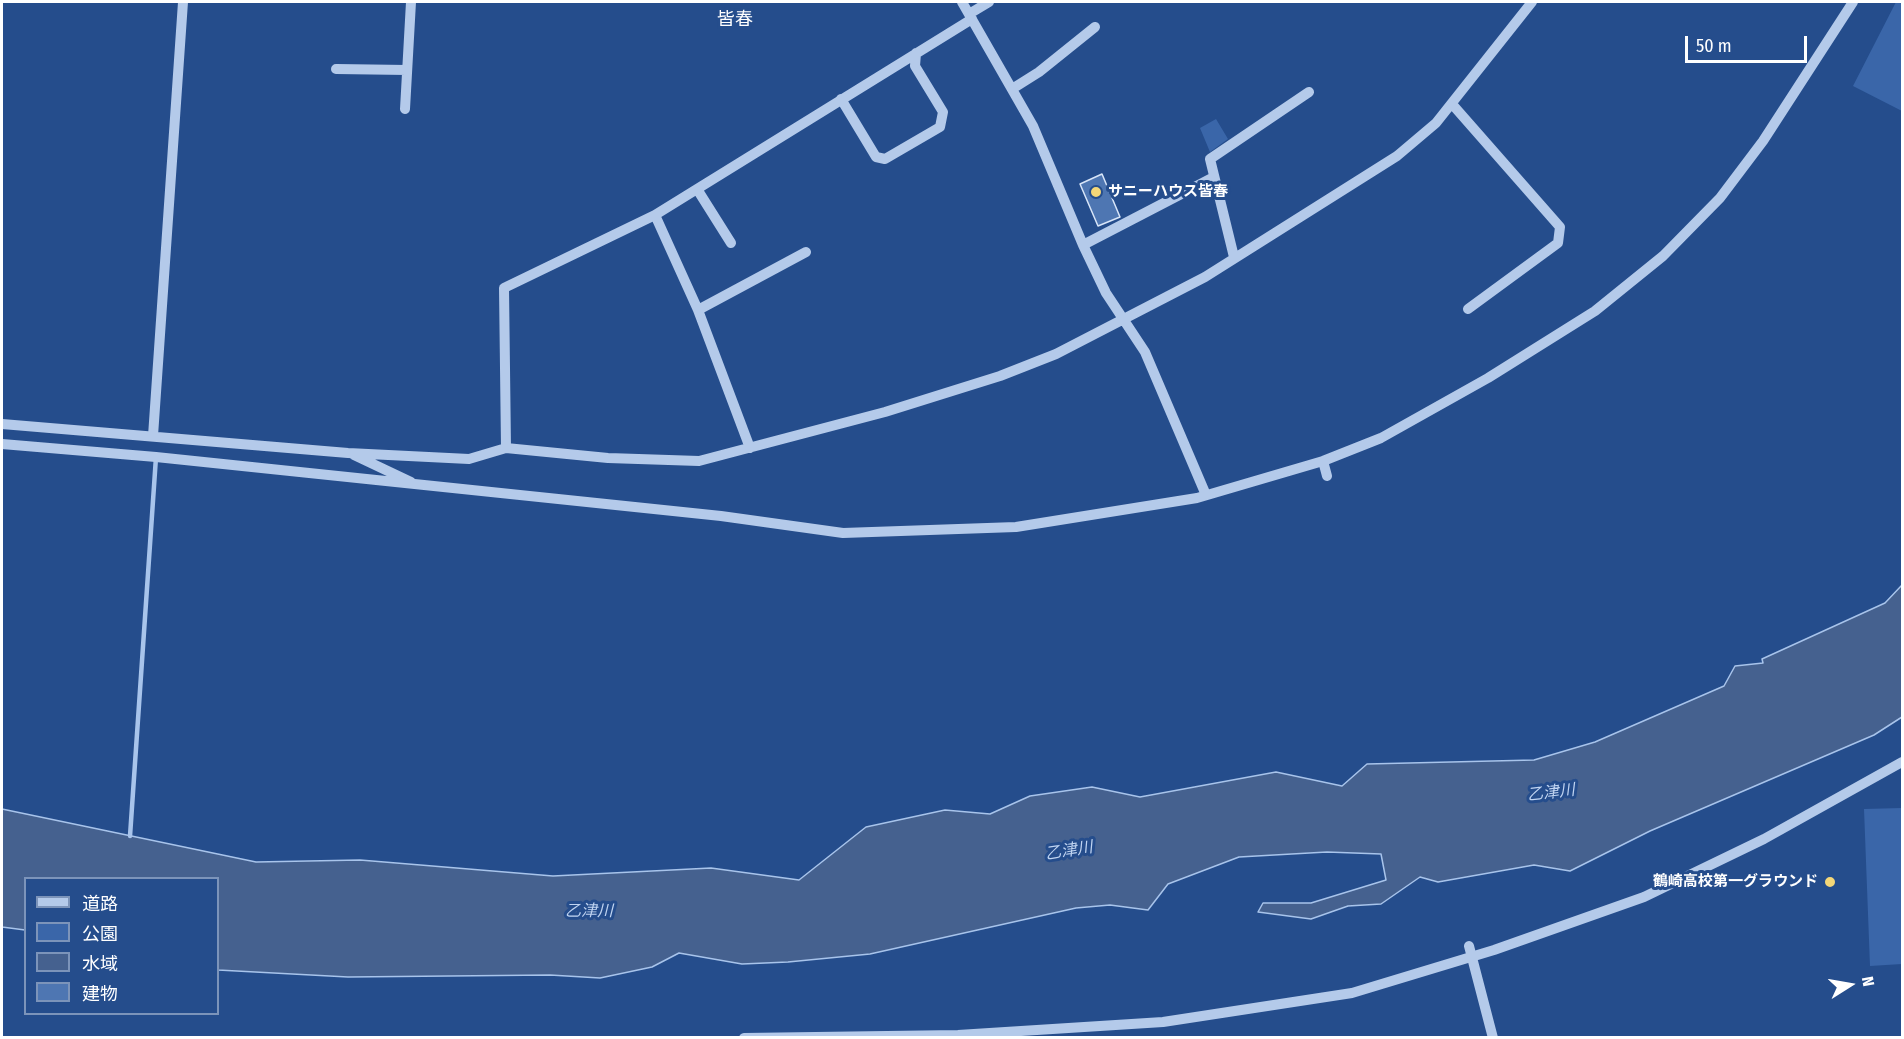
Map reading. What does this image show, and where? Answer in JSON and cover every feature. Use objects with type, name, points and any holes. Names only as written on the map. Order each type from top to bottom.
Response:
[{"type":"street","points":[[153,436],[183,2]]},
{"type":"street","points":[[405,109],[411,2]]},
{"type":"street","points":[[962,2],[1033,126],[1083,245],[1106,293],[1145,352],[1206,495]]},
{"type":"street","points":[[506,448],[504,288],[655,215],[916,53],[989,2]]},
{"type":"street","points":[[2,424],[348,453],[468,459],[506,448],[608,458],[699,461],[885,412],[1000,376],[1056,354],[1204,277],[1397,156],[1418,140],[1452,104],[1532,2]]},
{"type":"street","points":[[2,444],[156,457],[721,516],[843,533],[1016,527],[1206,495],[1323,462],[1381,438],[1488,378],[1595,311],[1663,256],[1720,198],[1763,141],[1853,2]]},
{"type":"street","points":[[1012,89],[1039,72],[1095,27]]},
{"type":"street","points":[[841,99],[876,157],[885,159],[940,127],[943,112],[915,66],[916,53]]},
{"type":"street","points":[[336,69],[407,70]]},
{"type":"street","points":[[1234,257],[1210,159],[1309,92]]},
{"type":"street","points":[[1452,104],[1560,227],[1558,243],[1468,309]]},
{"type":"street","points":[[1083,245],[1214,177]]},
{"type":"street","points":[[697,189],[731,243]]},
{"type":"street","points":[[655,215],[698,310],[750,448]]},
{"type":"street","points":[[698,310],[806,252]]},
{"type":"street","points":[[348,453],[420,486]]},
{"type":"street","points":[[1323,462],[1327,476]]},
{"type":"street","points":[[744,1038],[958,1035],[1163,1022],[1352,993],[1470,952],[1644,897],[1764,839],[1902,762]]},
{"type":"street","points":[[1470,952],[1493,1038]]},
{"type":"green space","points":[[1896,2],[1902,2],[1902,111],[1853,86]]},
{"type":"green space","points":[[1216,119],[1228,139],[1210,152],[1200,128]]},
{"type":"green space","points":[[1902,808],[1902,964],[1870,966],[1864,809]]},
{"type":"water","name":"乙津川","points":[[1902,585],[1902,717],[1874,735],[1650,831],[1570,871],[1534,865],[1438,882],[1420,877],[1381,904],[1348,906],[1311,919],[1258,912],[1263,903],[1311,903],[1386,880],[1381,854],[1327,852],[1239,857],[1168,884],[1148,910],[1110,905],[1076,908],[870,954],[788,962],[742,964],[679,953],[652,967],[600,978],[550,975],[348,977],[219,970],[219,877],[24,877],[24,930],[2,927],[2,809],[256,862],[360,860],[553,876],[711,868],[799,880],[866,827],[945,810],[990,814],[1030,796],[1092,787],[1140,797],[1276,772],[1342,786],[1367,764],[1534,760],[1595,742],[1724,686],[1735,666],[1763,663],[1762,659],[1885,603]]},
{"type":"building","name":"サニーハウス皆春","points":[[1102,174],[1120,217],[1098,226],[1080,184]]},
{"type":"waterway","points":[[130,836],[156,457]]},
{"type":"place","name":"サニーハウス皆春","points":[[1096,192]]},
{"type":"place","name":"鶴崎高校第一グラウンド","points":[[1830,882]]},
{"type":"district","name":"皆春","points":[[735,20]]}]
